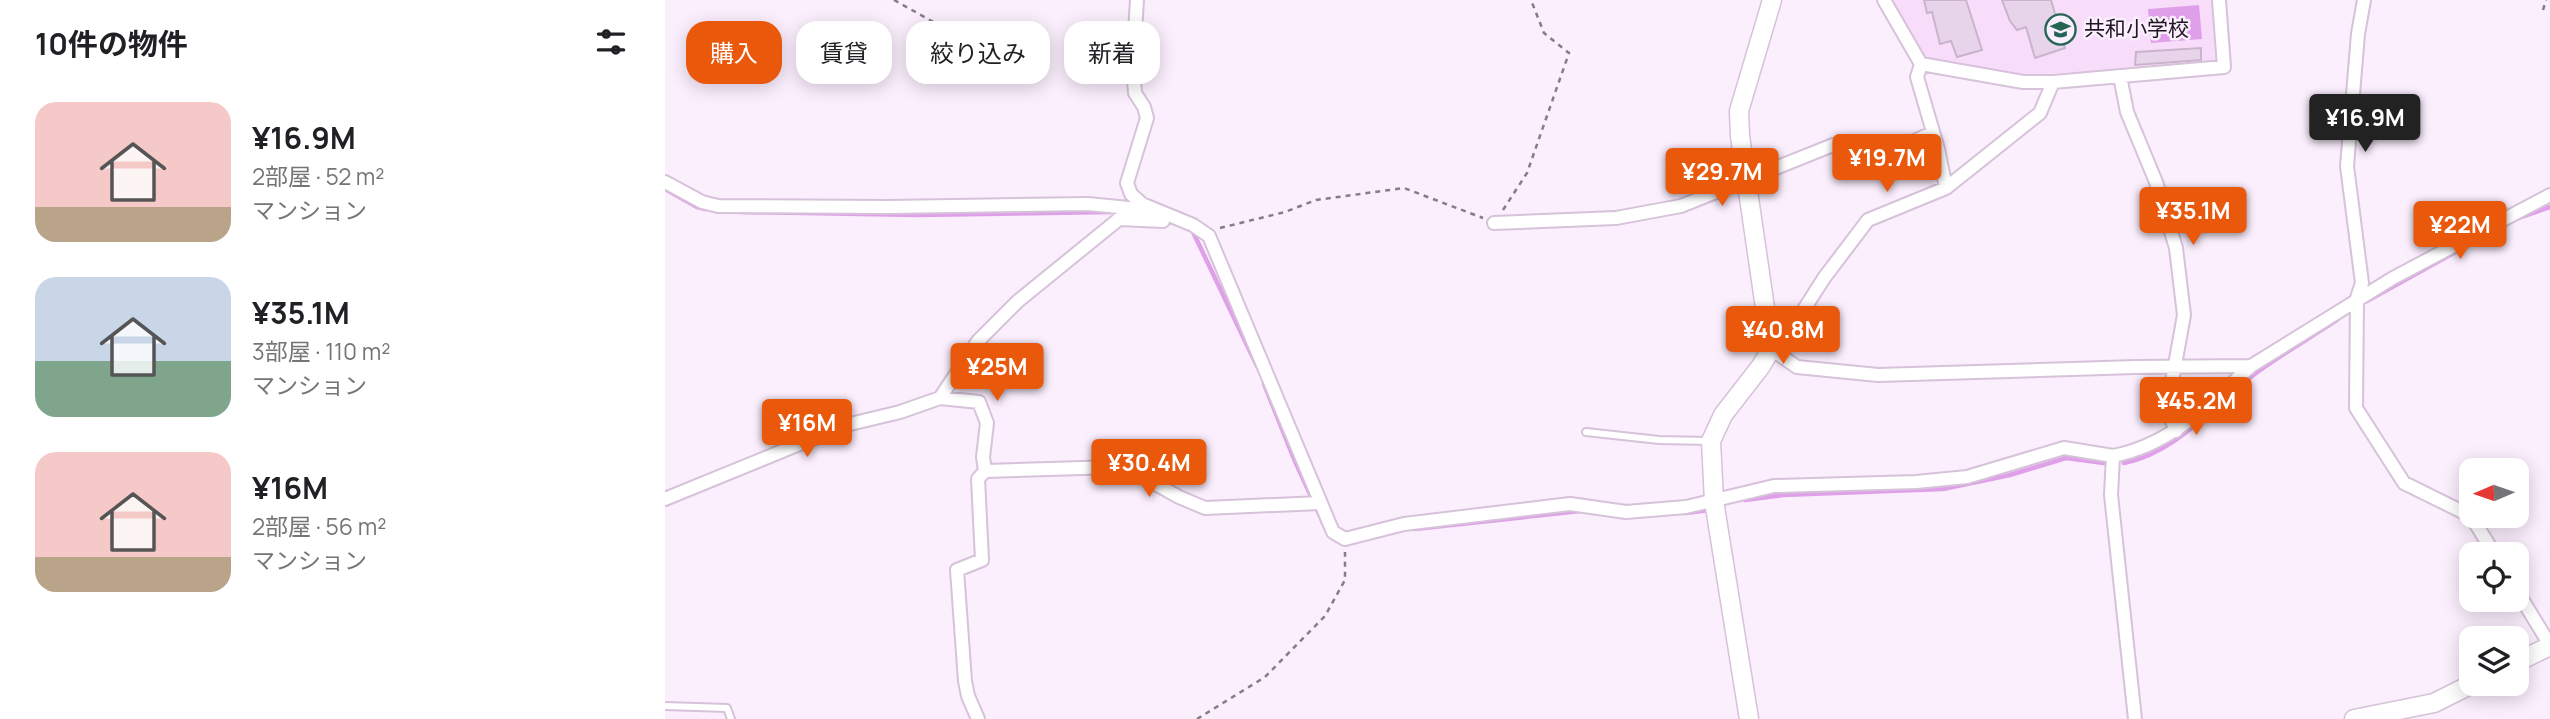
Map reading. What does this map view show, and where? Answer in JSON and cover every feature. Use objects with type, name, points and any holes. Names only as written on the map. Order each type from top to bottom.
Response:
[{"type":"street","points":[[1137,0],[1134,83],[1135,93],[1147,118],[1127,183],[1131,194],[1142,204],[1193,225],[1209,236],[1315,504],[1333,533],[1345,539],[1404,524],[1570,505],[1626,512],[1686,507],[1774,486],[1916,482],[1967,477],[2064,448],[2113,456],[2133,452],[2176,431],[2251,366],[2357,298],[2550,195]]},
{"type":"street","points":[[1772,0],[1739,111],[1740,136],[1771,349],[1797,367],[1878,375],[2251,366]]},
{"type":"street","points":[[1884,0],[1921,64],[1917,76],[1946,188]]},
{"type":"street","points":[[1921,64],[2023,82],[2053,82],[2224,67],[2220,0]]},
{"type":"street","points":[[2364,0],[2358,34],[2347,166],[2362,283],[2357,298],[2356,408],[2404,483],[2471,516],[2487,542]]},
{"type":"street","points":[[2120,76],[2127,113],[2156,182],[2176,248],[2183,315],[2167,409],[2176,431]]},
{"type":"street","points":[[1749,719],[1714,501],[1711,440],[1723,415],[1771,349],[1803,311],[1868,220],[1946,188],[2040,113],[2053,82]]},
{"type":"street","points":[[1494,223],[1616,218],[1681,206],[1833,145],[1887,154],[1932,133]]},
{"type":"street","points":[[665,182],[702,202],[718,206],[1088,204],[1164,213]]},
{"type":"street","points":[[940,398],[978,341],[1028,292],[1119,219],[1163,221],[1164,213]]},
{"type":"street","points":[[665,499],[846,425],[900,412],[940,398],[979,402],[987,424],[983,457],[985,471]]},
{"type":"street","points":[[2113,456],[2111,495],[2135,719]]},
{"type":"street","points":[[978,719],[965,681],[957,570],[982,560],[978,479],[985,471],[1115,467],[1143,477],[1205,508],[1315,504]]},
{"type":"street","points":[[2529,611],[2550,646],[2529,657]]},
{"type":"street","points":[[2354,719],[2434,703],[2459,690]]},
{"type":"lane","points":[[1586,432],[1658,440],[1711,440]]},
{"type":"lane","points":[[665,706],[727,708],[731,719]]},
{"type":"path","points":[[894,0],[932,21]]},
{"type":"path","points":[[1203,232],[1285,212],[1316,200],[1404,188],[1494,223],[1527,173],[1569,53],[1544,33],[1531,0]]},
{"type":"path","points":[[2543,10],[2546,0]]},
{"type":"path","points":[[1196,719],[1265,677],[1325,616],[1345,580],[1345,539]]},
{"type":"shaded area","name":"共和小学校","points":[[1890,0],[2213,0],[2219,59],[2213,64],[2024,75],[1924,57]]},
{"type":"shaded area","points":[[2199,5],[2202,39],[2151,43],[2148,9]]},
{"type":"building","points":[[1924,0],[1966,0],[1982,50],[1957,57],[1951,41],[1940,44],[1932,12],[1927,13]]},
{"type":"building","points":[[2002,0],[2051,0],[2065,48],[2035,58],[2026,27],[2017,30],[2010,21]]},
{"type":"building","points":[[2201,48],[2201,60],[2135,65],[2136,52]]},
{"type":"waterway","points":[[665,189],[705,209]]},
{"type":"waterway","points":[[2518,218],[2550,207]]},
{"type":"waterway","points":[[741,212],[918,215],[1110,212]]},
{"type":"waterway","points":[[1193,232],[1257,366]]},
{"type":"waterway","points":[[2367,301],[2479,239]]},
{"type":"waterway","points":[[2124,463],[2143,458],[2178,438],[2256,373],[2337,320]]},
{"type":"waterway","points":[[1264,384],[1325,527]]},
{"type":"waterway","points":[[1745,500],[1783,495],[1943,489],[2010,475],[2066,458],[2104,463]]},
{"type":"waterway","points":[[1686,513],[1709,510]]},
{"type":"waterway","points":[[1415,529],[1580,511]]},
{"type":"place","name":"共和小学校","points":[[2061,29]]}]
